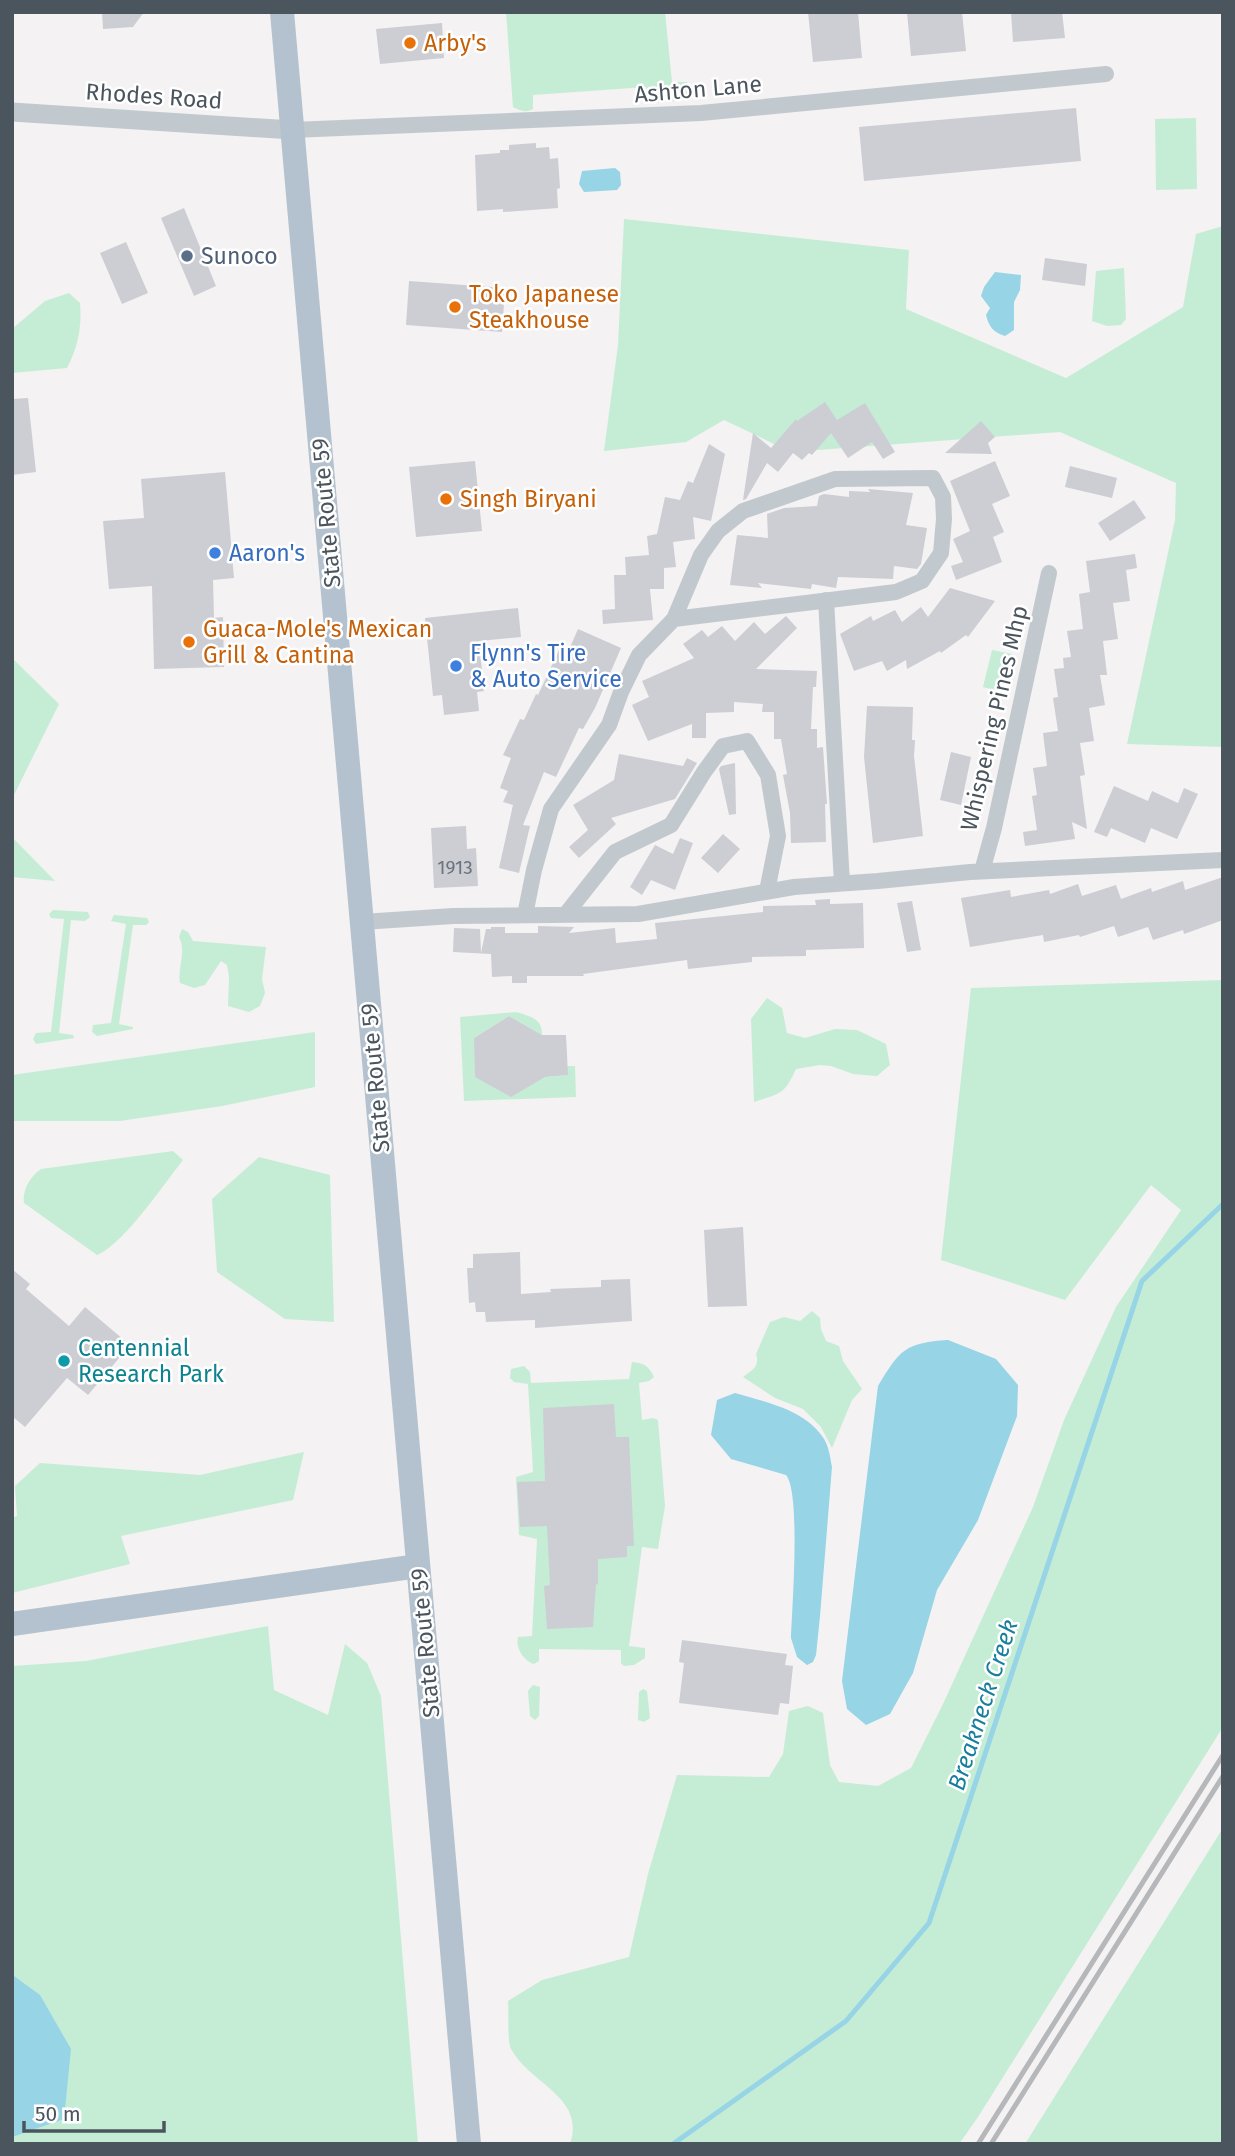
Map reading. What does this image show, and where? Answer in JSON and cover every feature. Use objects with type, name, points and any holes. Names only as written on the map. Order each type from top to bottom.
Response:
[{"type":"main road","name":"State Route 59","points":[[282,12],[469,2144]]},
{"type":"main road","points":[[12,1623],[418,1566]]},
{"type":"street","name":"Ashton Lane","points":[[292,130],[701,113],[1106,74]]},
{"type":"street","name":"Rhodes Road","points":[[12,112],[292,130]]},
{"type":"street","points":[[525,915],[551,809],[609,725],[639,655],[674,619],[701,555],[718,531],[743,511],[835,479],[933,478],[943,497],[941,553],[922,581],[896,592],[674,619]]},
{"type":"street","name":"Whispering Pines Mhp","points":[[982,872],[1049,573]]},
{"type":"street","points":[[826,600],[842,883]]},
{"type":"street","points":[[566,914],[615,852],[671,825],[723,746],[747,741],[768,775],[778,836],[767,891]]},
{"type":"street","points":[[362,922],[453,916],[638,914],[767,891],[842,883],[982,872],[1223,860]]},
{"type":"green space","points":[[506,12],[665,12],[672,82],[687,82],[689,98],[652,103],[648,99],[646,87],[533,95],[533,109],[525,111],[513,107]]},
{"type":"green space","points":[[1196,118],[1197,189],[1156,190],[1155,119]]},
{"type":"green space","points":[[624,219],[909,250],[906,309],[1066,378],[1183,307],[1196,234],[1223,226],[1223,747],[1127,744],[1175,520],[1176,483],[1060,432],[791,452],[724,420],[686,442],[604,451],[618,345]]},
{"type":"green space","points":[[1124,268],[1126,319],[1121,325],[1107,326],[1092,321],[1096,271]]},
{"type":"green space","points":[[69,293],[80,303],[80,320],[76,345],[67,368],[12,373],[12,329],[45,301]]},
{"type":"green space","points":[[992,650],[1012,654],[1002,692],[983,687]]},
{"type":"green space","points":[[12,658],[59,704],[12,799]]},
{"type":"green space","points":[[12,837],[55,881],[12,877]]},
{"type":"green space","points":[[53,910],[88,912],[90,917],[85,921],[71,920],[59,1033],[73,1035],[74,1038],[36,1044],[33,1039],[36,1033],[51,1032],[64,919],[51,918],[49,914]]},
{"type":"green space","points":[[114,915],[147,918],[149,922],[146,925],[133,925],[119,1024],[133,1029],[97,1036],[92,1032],[93,1025],[111,1023],[126,924],[111,921]]},
{"type":"green space","points":[[182,929],[188,932],[193,941],[266,947],[262,979],[265,993],[260,1006],[249,1012],[228,1006],[229,977],[227,965],[221,961],[205,985],[194,988],[180,983],[182,948],[179,937]]},
{"type":"green space","points":[[1223,980],[1223,1727],[959,2144],[570,2144],[573,2128],[570,2114],[554,2092],[530,2072],[511,2049],[508,2001],[542,1980],[629,1957],[648,1874],[677,1775],[769,1777],[783,1754],[789,1711],[808,1706],[823,1713],[830,1765],[839,1782],[878,1786],[911,1768],[1033,1507],[1064,1420],[1116,1307],[1181,1210],[1151,1185],[1065,1300],[941,1260],[971,988]]},
{"type":"green space","points":[[767,998],[782,1008],[787,1033],[805,1038],[835,1029],[857,1030],[886,1044],[890,1065],[877,1076],[853,1074],[820,1065],[796,1069],[781,1092],[754,1102],[751,1019]]},
{"type":"green space","points":[[516,1012],[538,1022],[542,1035],[509,1016],[474,1038],[545,1077],[567,1075],[567,1066],[575,1066],[576,1097],[464,1101],[460,1017]]},
{"type":"green space","points":[[315,1032],[315,1087],[222,1106],[120,1121],[12,1121],[12,1075]]},
{"type":"green space","points":[[173,1151],[183,1160],[131,1227],[97,1255],[24,1203],[28,1184],[41,1169]]},
{"type":"green space","points":[[259,1157],[330,1175],[334,1322],[285,1319],[217,1272],[212,1199]]},
{"type":"green space","points":[[812,1311],[820,1318],[826,1341],[839,1346],[843,1361],[862,1389],[852,1400],[832,1448],[821,1427],[803,1409],[775,1398],[743,1377],[756,1365],[756,1354],[770,1322],[784,1317],[800,1321]]},
{"type":"green space","points":[[632,1362],[646,1366],[654,1377],[639,1383],[642,1420],[658,1420],[665,1506],[658,1549],[642,1547],[629,1646],[645,1648],[645,1658],[634,1665],[624,1666],[621,1663],[621,1650],[539,1649],[539,1661],[534,1664],[521,1654],[517,1641],[518,1637],[532,1636],[537,1539],[519,1535],[516,1477],[533,1472],[528,1384],[514,1382],[510,1378],[511,1369],[524,1366],[530,1372],[531,1383],[629,1379]]},
{"type":"green space","points":[[304,1452],[293,1500],[121,1536],[130,1564],[12,1593],[12,1518],[17,1516],[15,1486],[40,1463],[200,1475]]},
{"type":"green space","points":[[268,1626],[274,1690],[328,1715],[345,1644],[367,1663],[381,1696],[418,2144],[12,2144],[12,1666],[86,1661]]},
{"type":"green space","points":[[533,1685],[540,1687],[539,1716],[535,1720],[530,1716],[528,1691]]},
{"type":"green space","points":[[643,1689],[647,1691],[650,1718],[644,1722],[638,1720],[639,1692]]},
{"type":"green space","points":[[1223,1828],[1223,2144],[1025,2144]]},
{"type":"water","points":[[615,168],[620,172],[621,185],[617,190],[584,192],[579,184],[582,171]]},
{"type":"water","points":[[995,272],[1021,275],[1020,290],[1014,302],[1014,330],[1005,336],[990,326],[986,315],[990,308],[981,296]]},
{"type":"water","points":[[948,1340],[996,1359],[1018,1385],[1017,1416],[978,1520],[937,1590],[913,1673],[890,1714],[866,1725],[847,1709],[842,1681],[878,1386],[898,1356],[912,1346]]},
{"type":"water","points":[[735,1393],[771,1403],[805,1419],[822,1436],[829,1451],[832,1467],[816,1655],[813,1662],[807,1665],[797,1657],[791,1638],[794,1526],[791,1486],[786,1475],[731,1459],[711,1435],[717,1400]]},
{"type":"water","points":[[12,1977],[40,1995],[71,2049],[64,2119],[12,2137]]},
{"type":"building","points":[[102,12],[144,12],[133,27],[103,29]]},
{"type":"building","points":[[808,12],[858,12],[862,58],[813,62]]},
{"type":"building","points":[[907,12],[962,12],[966,51],[911,56]]},
{"type":"building","points":[[1011,12],[1062,12],[1065,38],[1013,42]]},
{"type":"building","name":"Arby's","points":[[442,23],[444,58],[380,64],[376,29]]},
{"type":"building","points":[[1076,108],[1081,161],[864,181],[859,127]]},
{"type":"building","points":[[536,143],[536,148],[549,147],[550,159],[558,158],[558,208],[477,211],[475,155],[500,153],[500,150],[509,150],[509,145]]},
{"type":"building","points":[[184,208],[216,286],[194,296],[161,218]]},
{"type":"building","points":[[126,242],[148,293],[122,304],[100,253]]},
{"type":"building","points":[[1045,258],[1087,264],[1085,286],[1042,280]]},
{"type":"building","name":"Toko Japanese Steakhouse","points":[[409,281],[505,288],[502,332],[406,325]]},
{"type":"building","points":[[28,398],[36,472],[12,475],[12,399]]},
{"type":"building","points":[[825,402],[837,420],[865,403],[895,452],[883,459],[872,442],[848,458],[831,433],[812,455],[809,453],[802,460],[793,453],[778,472],[767,463],[743,500],[753,433],[771,448],[796,419],[797,421]]},
{"type":"building","points":[[981,421],[995,437],[988,443],[992,454],[945,453]]},
{"type":"building","points":[[709,444],[725,454],[711,521],[693,517],[695,539],[673,542],[676,567],[664,568],[664,589],[650,589],[653,620],[603,624],[602,610],[615,609],[614,575],[626,575],[625,557],[649,555],[647,536],[657,534],[665,497],[680,500],[688,481],[693,483]]},
{"type":"building","name":"Singh Biryani","points":[[475,461],[482,531],[416,537],[409,467]]},
{"type":"building","points":[[995,461],[1010,496],[992,504],[1004,532],[993,537],[1002,562],[956,580],[951,566],[963,562],[953,539],[970,531],[950,481]]},
{"type":"building","points":[[1070,466],[1117,478],[1112,498],[1065,487]]},
{"type":"building","points":[[225,472],[234,578],[213,580],[214,618],[223,617],[224,667],[154,669],[152,586],[109,589],[103,521],[144,518],[141,479]]},
{"type":"building","points":[[868,489],[913,493],[906,525],[927,528],[921,564],[917,569],[894,566],[893,579],[838,577],[836,588],[812,584],[811,589],[758,583],[762,588],[730,585],[737,535],[768,538],[767,514],[784,508],[817,506],[819,496],[824,494],[849,497],[849,491],[870,492]]},
{"type":"building","points":[[1134,500],[1146,518],[1110,541],[1098,523]]},
{"type":"building","points":[[1135,554],[1137,568],[1126,570],[1130,601],[1113,603],[1118,639],[1103,641],[1107,675],[1100,675],[1105,705],[1089,708],[1094,741],[1080,743],[1085,775],[1080,776],[1087,829],[1072,822],[1075,839],[1025,846],[1023,832],[1037,830],[1032,796],[1037,795],[1033,768],[1047,766],[1043,733],[1058,731],[1053,698],[1058,697],[1054,669],[1064,668],[1063,658],[1071,657],[1067,631],[1083,629],[1079,594],[1090,592],[1086,561]]},
{"type":"building","points":[[950,588],[995,601],[968,637],[966,635],[941,653],[940,651],[907,669],[906,660],[887,671],[882,661],[854,671],[840,634],[871,616],[873,621],[895,610],[902,622],[921,607],[928,617]]},
{"type":"building","name":"Flynn's Tire & Auto Service","points":[[518,608],[521,637],[479,641],[484,691],[477,692],[479,711],[444,715],[442,695],[433,696],[425,618]]},
{"type":"building","points":[[786,616],[797,628],[756,669],[817,671],[816,687],[813,687],[811,729],[817,729],[817,748],[823,747],[827,804],[826,842],[791,843],[790,813],[783,775],[787,774],[781,739],[774,739],[774,712],[762,712],[763,704],[734,702],[734,712],[706,713],[706,738],[692,738],[692,724],[648,741],[632,705],[649,697],[642,681],[694,658],[683,644],[702,630],[708,637],[722,626],[735,641],[754,622],[765,634]]},
{"type":"building","points":[[578,629],[621,648],[595,708],[583,729],[579,728],[556,777],[544,772],[523,825],[530,826],[519,873],[499,868],[513,805],[503,802],[508,791],[500,788],[511,758],[503,755],[520,719],[524,720],[536,694],[538,695],[560,648],[568,652]]},
{"type":"building","points":[[867,706],[913,707],[912,740],[915,740],[914,756],[923,836],[873,843],[864,757]]},
{"type":"building","points":[[951,752],[971,757],[961,805],[940,800]]},
{"type":"building","points":[[619,754],[683,766],[687,758],[697,763],[675,799],[611,818],[616,824],[579,858],[569,847],[588,830],[573,805],[614,780]]},
{"type":"building","points":[[735,763],[736,814],[729,815],[719,769],[721,766]]},
{"type":"building","points":[[1114,786],[1148,801],[1152,791],[1178,803],[1184,788],[1198,794],[1177,839],[1151,828],[1145,843],[1111,828],[1107,837],[1094,832]]},
{"type":"building","points":[[466,826],[467,849],[476,848],[478,886],[434,888],[431,828]]},
{"type":"building","points":[[723,834],[740,849],[718,873],[701,858]]},
{"type":"building","points":[[680,838],[693,843],[675,890],[651,880],[642,895],[630,887],[655,845],[673,854]]},
{"type":"building","points":[[1223,877],[1223,920],[1184,934],[1183,930],[1153,940],[1148,927],[1118,937],[1114,926],[1080,937],[1079,935],[1044,942],[1043,935],[970,947],[961,898],[1010,890],[1011,897],[1049,890],[1050,894],[1078,884],[1082,896],[1116,885],[1121,899],[1151,888],[1152,892],[1183,881],[1185,890]]},
{"type":"building","points":[[830,899],[830,904],[863,903],[864,948],[806,950],[806,956],[752,957],[752,962],[688,969],[687,960],[583,974],[584,976],[527,976],[527,983],[512,983],[512,976],[492,977],[491,954],[453,952],[454,928],[480,929],[481,953],[486,929],[491,927],[505,927],[505,933],[538,933],[538,926],[574,927],[569,933],[615,928],[616,943],[657,939],[655,923],[763,912],[763,906],[816,905],[815,900]]},
{"type":"building","points":[[912,901],[921,950],[907,952],[897,903]]},
{"type":"building","points":[[509,1016],[542,1035],[566,1035],[568,1075],[545,1077],[511,1097],[475,1077],[474,1038]]},
{"type":"building","points":[[743,1227],[747,1306],[708,1307],[704,1230]]},
{"type":"building","points":[[520,1252],[521,1294],[551,1292],[550,1289],[601,1287],[601,1280],[630,1279],[632,1321],[535,1328],[535,1320],[486,1322],[485,1312],[476,1312],[475,1302],[469,1303],[467,1268],[473,1268],[473,1254]]},
{"type":"building","name":"Centennial Research Park","points":[[12,1269],[30,1284],[26,1289],[69,1326],[85,1307],[130,1345],[88,1395],[67,1378],[25,1427],[12,1416]]},
{"type":"building","points":[[614,1404],[616,1437],[629,1437],[634,1546],[627,1546],[627,1557],[598,1559],[593,1627],[547,1629],[544,1586],[550,1585],[547,1526],[520,1527],[517,1482],[545,1481],[543,1408]]},
{"type":"building","points":[[682,1640],[787,1654],[785,1665],[793,1666],[789,1704],[780,1703],[778,1715],[679,1703],[684,1663],[679,1662]]},
{"type":"waterway","name":"Breakneck Creek","points":[[673,2144],[846,2021],[929,1923],[1142,1281],[1223,1204]]},
{"type":"railway","points":[[978,2144],[1223,1755]]},
{"type":"railway","points":[[991,2144],[1223,1776]]},
{"type":"place","name":"Arby's","points":[[410,43]]},
{"type":"place","name":"Sunoco","points":[[187,256]]},
{"type":"place","name":"Toko Japanese Steakhouse","points":[[455,307]]},
{"type":"place","name":"Singh Biryani","points":[[446,499]]},
{"type":"place","name":"Aaron's","points":[[215,553]]},
{"type":"place","name":"Guaca-Mole's Mexican Grill & Cantina","points":[[189,642]]},
{"type":"place","name":"Flynn's Tire & Auto Service","points":[[456,666]]},
{"type":"place","name":"Centennial Research Park","points":[[64,1361]]}]
